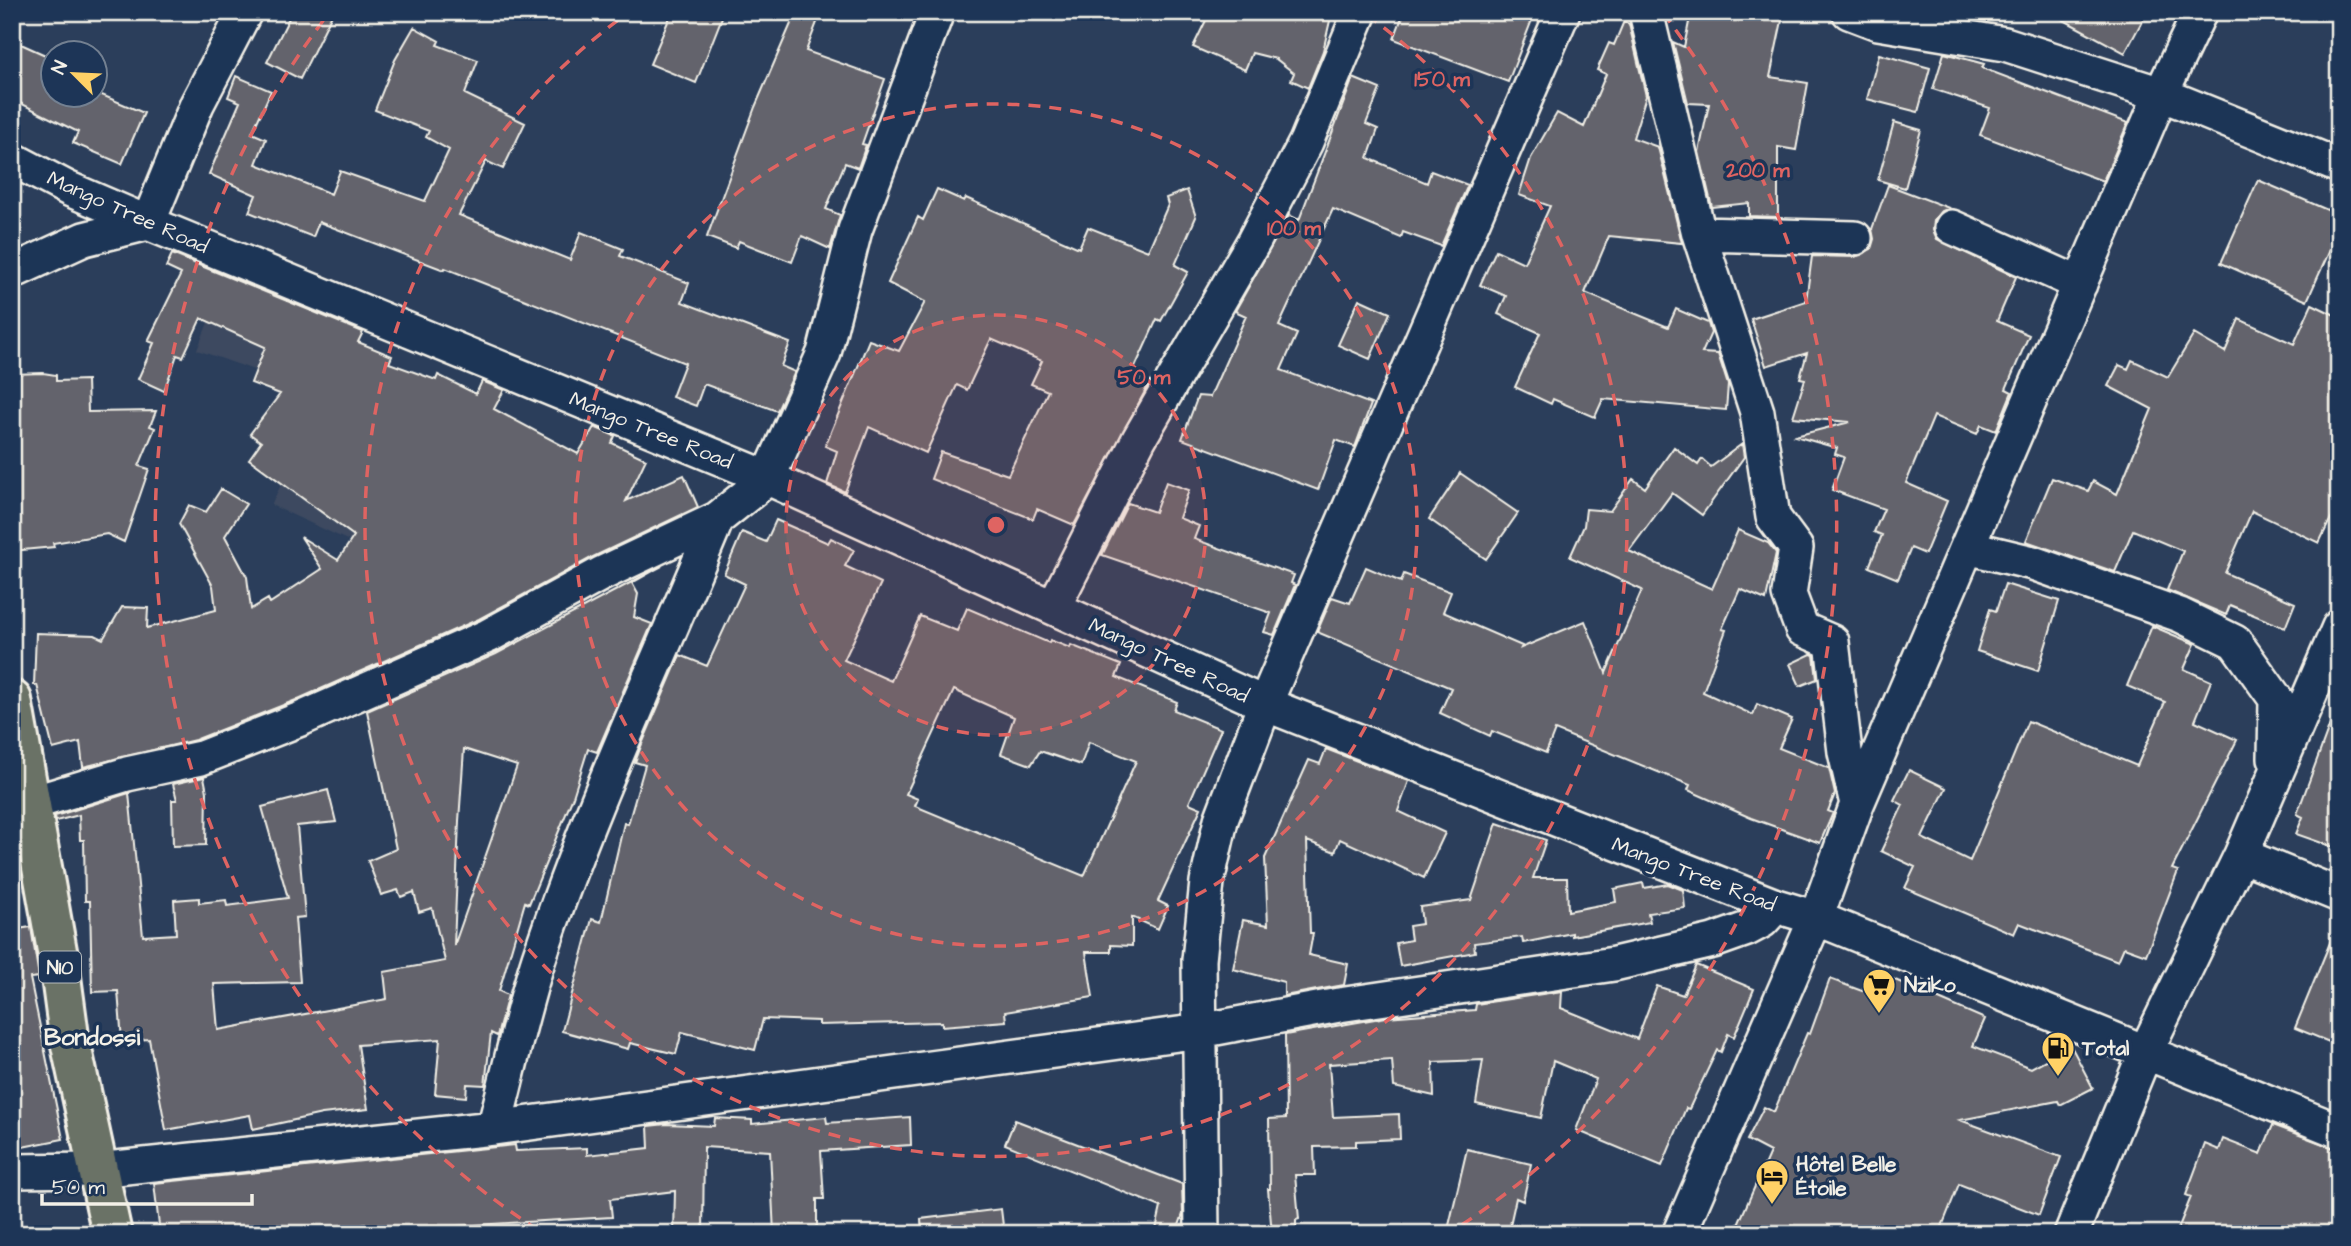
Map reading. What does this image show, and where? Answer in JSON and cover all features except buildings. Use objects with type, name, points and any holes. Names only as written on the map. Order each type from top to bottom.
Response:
[{"type":"highway","name":"N10","points":[[12,700],[32,803],[69,1036],[113,1234]]},
{"type":"street","points":[[12,272],[84,239],[148,223],[197,104],[245,12]]},
{"type":"street","points":[[32,803],[127,774],[201,758],[303,718],[488,636],[601,574],[717,519],[768,478],[824,354],[855,230],[937,12]]},
{"type":"street","points":[[1054,606],[1139,439],[1254,241],[1306,142],[1360,12]]},
{"type":"street","points":[[1202,1234],[1199,960],[1210,861],[1221,820],[1265,704],[1563,12]]},
{"type":"street","points":[[1646,12],[1699,234],[1757,412],[1773,517],[1796,548],[1789,594],[1802,629],[1832,642],[1845,752],[1857,804]]},
{"type":"street","points":[[1849,12],[1878,23],[2005,44],[2161,94],[2339,166]]},
{"type":"street","points":[[1679,1234],[1816,918],[1857,804],[2161,94],[2200,12]]},
{"type":"street","name":"Mango Tree Road","points":[[12,159],[69,189],[148,223],[768,478],[1265,704],[1776,906],[1816,918],[2339,1131]]},
{"type":"street","points":[[1952,227],[2080,284]]},
{"type":"street","points":[[1699,234],[1855,238]]},
{"type":"street","points":[[494,1128],[538,962],[564,886],[595,806],[717,519]]},
{"type":"street","points":[[1967,547],[2058,571],[2180,615],[2235,642],[2276,699],[2274,777]]},
{"type":"street","points":[[2071,1234],[2145,1054],[2241,855],[2339,627]]},
{"type":"street","points":[[2241,855],[2339,895]]},
{"type":"street","points":[[12,1171],[97,1170],[494,1128],[1200,1031],[1339,1005],[1614,964],[1701,944],[1746,929],[1762,921],[1776,906]]},
{"type":"shaded area","points":[[219,295],[378,354],[356,544],[271,505],[325,395],[197,350]]},
{"type":"place","name":"Nziko","points":[[1879,1015]]},
{"type":"place","name":"Total","points":[[2058,1078]]},
{"type":"place","name":"Hôtel Belle Étoile","points":[[1772,1206]]},
{"type":"district","name":"Bondossi","points":[[92,1037]]}]
